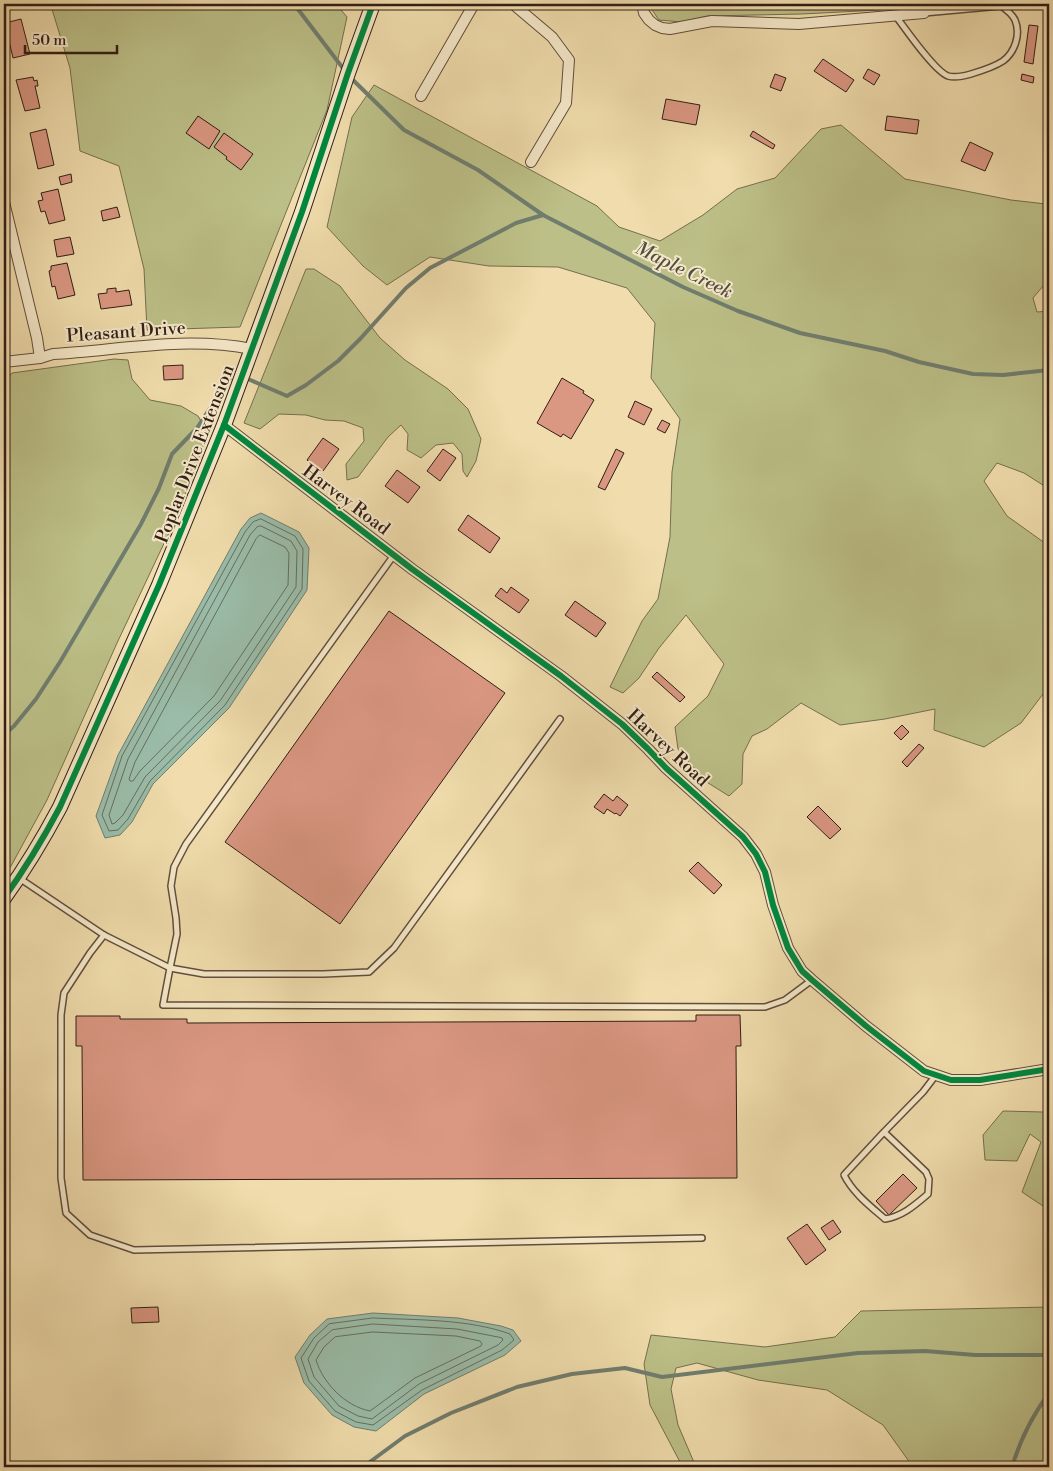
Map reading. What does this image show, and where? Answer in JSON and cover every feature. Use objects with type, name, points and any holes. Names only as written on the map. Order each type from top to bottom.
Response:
[{"type":"street","name":"Poplar Drive Extension","points":[[4,898],[42,841],[60,807],[159,585],[224,425],[252,349],[302,212],[345,81],[373,4]]},
{"type":"street","points":[[421,96],[474,4]]},
{"type":"street","points":[[512,4],[552,37],[569,60],[566,103],[531,162]]},
{"type":"street","points":[[642,4],[644,13],[649,20],[655,25],[670,29],[712,21],[799,24],[924,13]]},
{"type":"street","points":[[4,202],[37,338],[40,358]]},
{"type":"street","name":"Pleasant Drive","points":[[4,362],[40,358],[53,354],[173,343],[219,344],[252,349]]},
{"type":"street","name":"Harvey Road","points":[[224,425],[394,555],[562,676],[642,742],[666,768],[743,837],[756,854],[765,872],[773,905],[788,948],[802,971],[866,1026],[924,1071],[951,1080],[980,1080],[1049,1069]]},
{"type":"lane","points":[[924,13],[937,4]]},
{"type":"lane","points":[[895,15],[923,53],[941,72],[948,76],[966,75],[998,64],[1014,47],[1017,32],[1015,20],[1009,11],[1001,6],[924,13]]},
{"type":"lane","points":[[394,555],[186,844],[174,867],[171,886],[177,934],[162,1005],[765,1007],[786,1000],[812,980]]},
{"type":"lane","points":[[19,878],[104,934],[170,968],[204,974],[369,972],[394,948],[560,719]]},
{"type":"lane","points":[[104,934],[64,993],[61,1015],[61,1178],[66,1213],[90,1235],[134,1250],[702,1238]]},
{"type":"lane","points":[[884,1132],[926,1172],[930,1185],[928,1194],[911,1208],[896,1217],[885,1219],[870,1207],[851,1187],[844,1175],[884,1132],[923,1092],[936,1075]]},
{"type":"green space","points":[[52,4],[336,4],[347,17],[327,110],[240,327],[147,330],[144,269],[119,166],[80,151],[70,68],[51,6]]},
{"type":"green space","points":[[648,4],[903,4],[880,10],[707,16],[682,22],[659,20]]},
{"type":"green space","points":[[374,85],[597,206],[619,227],[660,241],[703,215],[737,189],[775,178],[821,129],[841,125],[905,179],[1011,200],[1046,204],[1049,201],[1049,279],[1033,298],[1037,312],[1049,311],[1049,489],[1024,473],[997,463],[984,481],[1007,516],[1049,546],[1049,694],[1043,694],[1021,723],[984,747],[934,730],[935,709],[885,719],[840,725],[801,703],[767,729],[752,736],[743,754],[742,784],[729,796],[705,781],[678,749],[675,727],[708,696],[724,664],[686,615],[659,648],[639,678],[623,693],[610,687],[642,621],[658,599],[670,537],[672,472],[680,419],[651,378],[655,323],[627,288],[558,267],[489,266],[430,257],[387,285],[363,266],[327,227],[352,117]]},
{"type":"green space","points":[[1049,92],[1049,134],[1045,126],[1044,95]]},
{"type":"green space","points":[[306,269],[314,269],[340,286],[380,338],[405,360],[448,389],[468,409],[481,439],[476,461],[467,477],[463,471],[462,454],[453,443],[436,445],[421,458],[407,450],[408,434],[401,425],[388,437],[358,477],[347,480],[346,464],[364,441],[363,428],[344,421],[325,420],[306,415],[279,414],[260,429],[244,423]]},
{"type":"green space","points":[[114,359],[128,360],[132,379],[150,400],[181,406],[198,416],[208,433],[176,518],[117,643],[47,800],[11,866],[4,875],[4,448],[9,446],[4,437],[4,382],[12,373]]},
{"type":"green space","points":[[1003,1111],[1049,1113],[1049,1210],[1022,1192],[1041,1142],[1030,1134],[1017,1161],[985,1160],[983,1135]]},
{"type":"green space","points":[[1049,1307],[1049,1467],[913,1467],[883,1425],[827,1390],[758,1380],[697,1363],[676,1368],[671,1389],[678,1425],[696,1467],[681,1467],[650,1405],[644,1364],[651,1335],[765,1347],[835,1337],[861,1311]]},
{"type":"water","points":[[261,513],[299,532],[309,548],[307,590],[229,708],[153,784],[132,822],[120,835],[105,838],[96,816],[118,755],[241,529],[250,518]]},
{"type":"water","points":[[373,1313],[458,1318],[501,1326],[513,1330],[521,1341],[505,1355],[424,1394],[376,1431],[354,1427],[332,1415],[304,1383],[295,1357],[310,1335],[327,1319]]},
{"type":"building","points":[[21,19],[30,54],[13,58],[5,23]]},
{"type":"building","points":[[1029,25],[1038,26],[1033,64],[1024,62]]},
{"type":"building","points":[[823,59],[854,80],[846,92],[814,71]]},
{"type":"building","points":[[868,69],[880,75],[874,85],[863,78]]},
{"type":"building","points":[[775,74],[786,78],[781,91],[770,87]]},
{"type":"building","points":[[1022,74],[1034,77],[1033,83],[1021,80]]},
{"type":"building","points":[[33,77],[34,81],[37,80],[38,86],[35,86],[40,108],[25,111],[16,80]]},
{"type":"building","points":[[666,99],[700,105],[696,125],[662,119]]},
{"type":"building","points":[[198,116],[220,131],[209,149],[186,133]]},
{"type":"building","points":[[887,116],[919,120],[917,134],[885,130]]},
{"type":"building","points":[[46,129],[54,165],[38,169],[30,133]]},
{"type":"building","points":[[753,131],[775,145],[773,149],[750,136]]},
{"type":"building","points":[[224,133],[253,154],[241,170],[214,147]]},
{"type":"building","points":[[970,142],[993,153],[985,171],[961,161]]},
{"type":"building","points":[[71,174],[72,182],[61,185],[59,177]]},
{"type":"building","points":[[58,189],[65,220],[49,224],[45,211],[41,212],[38,201],[43,200],[41,193]]},
{"type":"building","points":[[117,207],[120,217],[103,221],[101,211]]},
{"type":"building","points":[[70,237],[74,254],[57,257],[54,240]]},
{"type":"building","points":[[67,263],[75,295],[58,299],[55,286],[52,287],[49,271],[51,266]]},
{"type":"building","points":[[116,288],[116,292],[129,290],[132,305],[101,309],[98,294],[107,293],[107,289]]},
{"type":"building","points":[[183,365],[183,379],[164,380],[163,366]]},
{"type":"building","points":[[562,378],[584,391],[583,393],[594,400],[571,439],[563,434],[561,437],[537,423]]},
{"type":"building","points":[[635,401],[652,409],[644,425],[628,417]]},
{"type":"building","points":[[662,420],[670,424],[665,433],[657,429]]},
{"type":"building","points":[[323,438],[339,449],[323,471],[307,460]]},
{"type":"building","points":[[443,449],[456,458],[440,481],[427,471]]},
{"type":"building","points":[[616,449],[624,453],[605,490],[598,487]]},
{"type":"building","points":[[397,470],[420,487],[408,503],[385,486]]},
{"type":"building","points":[[468,515],[500,538],[490,553],[458,530]]},
{"type":"building","points":[[511,587],[529,600],[519,613],[495,596],[501,588],[507,593]]},
{"type":"building","points":[[575,601],[606,623],[596,637],[565,615]]},
{"type":"building","points":[[389,611],[505,693],[340,924],[225,842]]},
{"type":"building","points":[[657,672],[685,697],[680,702],[652,677]]},
{"type":"building","points":[[902,725],[909,732],[901,740],[894,733]]},
{"type":"building","points":[[919,744],[924,748],[907,767],[902,762]]},
{"type":"building","points":[[604,794],[613,801],[617,796],[628,805],[620,816],[607,809],[604,814],[594,807]]},
{"type":"building","points":[[818,806],[841,829],[830,839],[807,817]]},
{"type":"building","points":[[698,862],[722,885],[714,894],[689,871]]},
{"type":"building","points":[[696,1015],[740,1015],[741,1046],[736,1046],[737,1178],[83,1180],[82,1046],[76,1046],[76,1016],[120,1016],[120,1019],[187,1019],[187,1023],[696,1021]]},
{"type":"building","points":[[903,1174],[917,1188],[889,1215],[876,1201]]},
{"type":"building","points":[[833,1220],[841,1232],[829,1240],[821,1228]]},
{"type":"building","points":[[807,1224],[826,1250],[806,1265],[787,1238]]},
{"type":"building","points":[[158,1307],[159,1322],[132,1323],[131,1308]]},
{"type":"waterway","name":"Maple Creek","points":[[294,4],[342,67]]},
{"type":"waterway","name":"Maple Creek","points":[[353,80],[404,130],[478,170],[543,215],[683,287],[738,311],[800,333],[885,351],[919,362],[973,374],[1003,375],[1049,370]]},
{"type":"waterway","points":[[248,379],[287,396],[306,385],[338,361],[406,288],[430,268],[516,223],[543,215]]},
{"type":"waterway","points":[[4,735],[36,699],[60,662],[141,524],[159,488],[172,454],[197,428],[230,378]]},
{"type":"waterway","points":[[363,1467],[405,1436],[451,1413],[517,1387],[572,1374],[625,1368],[662,1377],[858,1353],[925,1351],[975,1355],[1049,1355]]},
{"type":"waterway","points":[[1012,1467],[1027,1428],[1049,1393]]},
{"type":"cycle path","points":[[4,898],[34,854],[60,807],[159,585],[224,425],[302,212],[373,4]]},
{"type":"cycle path","points":[[224,425],[412,569],[561,676],[622,724],[666,768],[743,837],[756,854],[765,872],[773,905],[788,948],[802,971],[866,1026],[924,1071],[951,1080],[980,1080],[1049,1069]]}]
